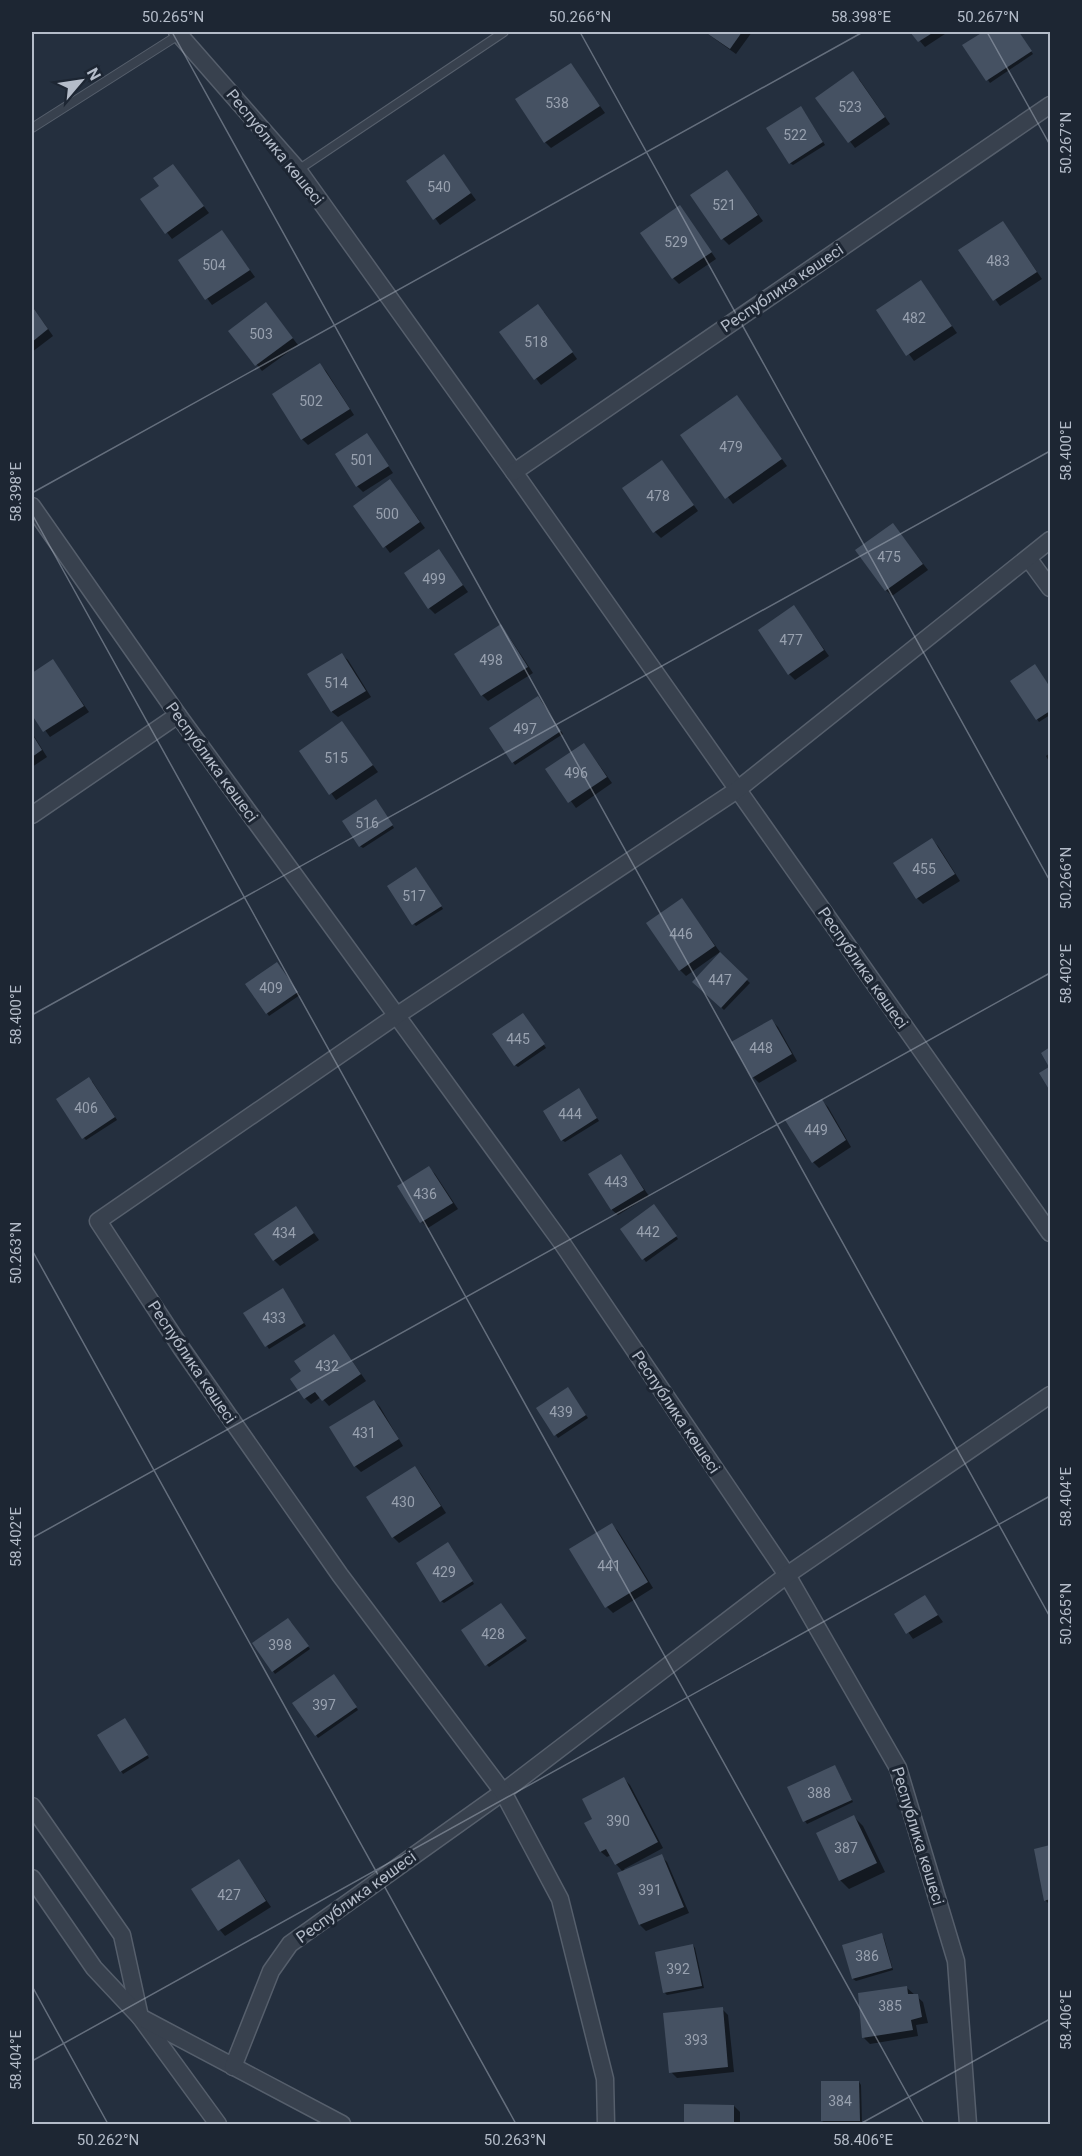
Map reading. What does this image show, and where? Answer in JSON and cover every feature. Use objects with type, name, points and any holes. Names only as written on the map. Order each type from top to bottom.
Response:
[{"type":"street","name":"Республика көшесі","points":[[178,33],[298,170],[514,472],[1050,1233]]},
{"type":"street","name":"Республика көшесі","points":[[514,472],[1050,105]]},
{"type":"street","name":"Республика көшесі","points":[[32,506],[178,715],[562,1243],[787,1575],[898,1768],[956,1961],[968,2124]]},
{"type":"street","name":"Республика көшесі","points":[[606,2124],[605,2079],[560,1899],[503,1792],[340,1575],[182,1349],[98,1221],[396,1016],[737,790],[1050,540]]},
{"type":"street","points":[[1028,558],[1050,588]]},
{"type":"street","points":[[32,815],[178,715]]},
{"type":"street","name":"Республика көшесі","points":[[233,2067],[271,1971],[290,1944],[503,1792],[787,1575],[1050,1395]]},
{"type":"street","points":[[32,1806],[122,1935],[140,2017],[342,2124]]},
{"type":"street","points":[[32,1878],[94,1968],[140,2017],[218,2124]]},
{"type":"lane","points":[[298,170],[504,32]]},
{"type":"lane","points":[[32,128],[178,33]]},
{"type":"building","points":[[705,32],[742,32],[730,49]]},
{"type":"building","points":[[910,32],[934,32],[918,42]]},
{"type":"building","points":[[983,32],[1019,32],[1032,51],[986,81],[962,45]]},
{"type":"building","points":[[571,63],[600,106],[544,143],[515,99]]},
{"type":"building","points":[[853,71],[885,117],[848,143],[815,98]]},
{"type":"building","points":[[801,106],[823,142],[789,164],[766,128]]},
{"type":"building","points":[[444,154],[471,193],[433,220],[406,181]]},
{"type":"building","points":[[173,164],[204,206],[165,234],[140,199],[159,186],[153,178]]},
{"type":"building","points":[[727,170],[758,215],[721,240],[690,195]]},
{"type":"building","points":[[680,205],[712,252],[672,279],[640,233]]},
{"type":"building","points":[[1003,221],[1037,272],[993,301],[958,250]]},
{"type":"building","points":[[222,230],[250,270],[205,300],[178,260]]},
{"type":"building","points":[[921,280],[952,326],[906,356],[876,310]]},
{"type":"building","points":[[266,302],[293,338],[255,366],[228,331]]},
{"type":"building","points":[[538,304],[573,352],[534,380],[499,332]]},
{"type":"building","points":[[32,306],[48,329],[32,342]]},
{"type":"building","points":[[320,363],[350,409],[301,440],[272,394]]},
{"type":"building","points":[[737,395],[782,459],[725,499],[680,435]]},
{"type":"building","points":[[367,433],[389,466],[356,487],[335,454]]},
{"type":"building","points":[[662,460],[694,505],[653,533],[622,488]]},
{"type":"building","points":[[390,479],[420,522],[383,548],[353,506]]},
{"type":"building","points":[[893,523],[923,564],[885,591],[855,550]]},
{"type":"building","points":[[439,549],[463,585],[428,609],[404,573]]},
{"type":"building","points":[[794,605],[824,650],[788,675],[758,630]]},
{"type":"building","points":[[501,624],[528,667],[481,696],[454,654]]},
{"type":"building","points":[[342,653],[366,691],[331,712],[307,674]]},
{"type":"building","points":[[53,659],[84,706],[43,732],[32,715],[32,673]]},
{"type":"building","points":[[1035,664],[1050,687],[1050,711],[1036,720],[1010,681]]},
{"type":"building","points":[[538,696],[561,731],[512,763],[489,728]]},
{"type":"building","points":[[342,721],[373,765],[329,795],[299,751]]},
{"type":"building","points":[[32,734],[42,750],[32,757]]},
{"type":"building","points":[[584,743],[607,777],[568,803],[545,769]]},
{"type":"building","points":[[376,799],[393,825],[359,847],[342,821]]},
{"type":"building","points":[[932,838],[955,874],[916,899],[893,863]]},
{"type":"building","points":[[416,867],[442,906],[412,925],[387,886]]},
{"type":"building","points":[[682,898],[715,946],[679,971],[646,923]]},
{"type":"building","points":[[720,952],[748,979],[721,1008],[692,982]]},
{"type":"building","points":[[277,962],[298,992],[266,1014],[245,984]]},
{"type":"building","points":[[523,1013],[545,1044],[514,1066],[492,1034]]},
{"type":"building","points":[[772,1019],[792,1054],[752,1078],[731,1042]]},
{"type":"building","points":[[1050,1047],[1050,1091],[1039,1073],[1049,1067],[1041,1053]]},
{"type":"building","points":[[89,1077],[115,1117],[82,1139],[56,1099]]},
{"type":"building","points":[[579,1088],[597,1118],[561,1141],[543,1111]]},
{"type":"building","points":[[822,1099],[846,1140],[812,1163],[785,1120]]},
{"type":"building","points":[[621,1154],[644,1190],[611,1210],[588,1174]]},
{"type":"building","points":[[429,1166],[453,1203],[420,1223],[397,1186]]},
{"type":"building","points":[[654,1204],[677,1236],[642,1260],[620,1229]]},
{"type":"building","points":[[296,1206],[314,1233],[273,1261],[254,1234]]},
{"type":"building","points":[[283,1288],[304,1323],[265,1347],[243,1313]]},
{"type":"building","points":[[334,1334],[361,1374],[322,1401],[315,1392],[304,1399],[290,1379],[301,1371],[294,1361]]},
{"type":"building","points":[[568,1387],[586,1415],[554,1436],[536,1408]]},
{"type":"building","points":[[374,1400],[399,1439],[354,1467],[329,1427]]},
{"type":"building","points":[[415,1466],[441,1506],[392,1538],[366,1497]]},
{"type":"building","points":[[612,1523],[648,1582],[605,1608],[569,1549]]},
{"type":"building","points":[[448,1542],[473,1581],[440,1602],[416,1563]]},
{"type":"building","points":[[925,1595],[938,1615],[906,1634],[894,1614]]},
{"type":"building","points":[[501,1603],[526,1638],[485,1666],[461,1630]]},
{"type":"building","points":[[288,1618],[309,1646],[272,1672],[252,1643]]},
{"type":"building","points":[[334,1674],[357,1707],[315,1736],[292,1703]]},
{"type":"building","points":[[125,1718],[148,1755],[120,1772],[97,1735]]},
{"type":"building","points":[[835,1765],[852,1800],[803,1822],[787,1787]]},
{"type":"building","points":[[624,1777],[658,1842],[615,1865],[606,1849],[600,1852],[584,1823],[592,1819],[582,1799]]},
{"type":"building","points":[[854,1815],[877,1863],[839,1881],[816,1833]]},
{"type":"building","points":[[1050,1845],[1050,1899],[1044,1901],[1034,1849]]},
{"type":"building","points":[[662,1854],[684,1907],[639,1925],[617,1873]]},
{"type":"building","points":[[239,1859],[266,1901],[218,1931],[191,1889]]},
{"type":"building","points":[[882,1933],[892,1968],[852,1979],[842,1945]]},
{"type":"building","points":[[693,1944],[702,1986],[663,1993],[655,1952]]},
{"type":"building","points":[[907,1986],[908,1994],[918,1994],[922,2017],[911,2020],[913,2030],[862,2038],[858,1993]]},
{"type":"building","points":[[723,2007],[728,2067],[669,2073],[663,2013]]},
{"type":"building","points":[[821,2081],[859,2081],[860,2121],[821,2121]]},
{"type":"building","points":[[684,2104],[734,2105],[734,2124],[684,2124]]}]
